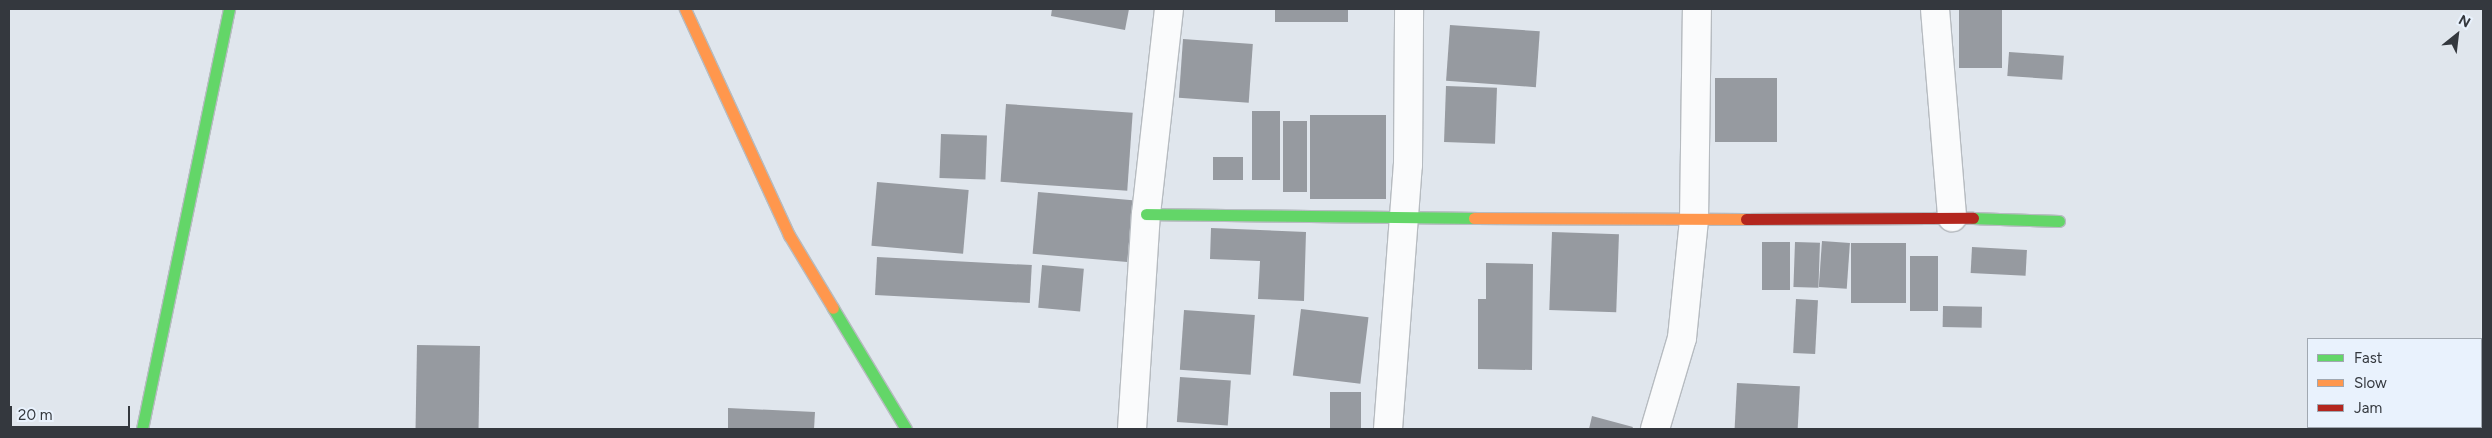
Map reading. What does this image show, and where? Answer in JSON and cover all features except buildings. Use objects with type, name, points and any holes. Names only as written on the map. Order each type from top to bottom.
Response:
[{"type":"street","points":[[142,429],[229,9]]},
{"type":"street","points":[[685,9],[789,235],[906,429]]},
{"type":"street","points":[[1132,429],[1146,214],[1169,9]]},
{"type":"street","points":[[1388,429],[1404,216],[1409,9]]},
{"type":"street","points":[[1655,429],[1682,338],[1694,220],[1697,9]]},
{"type":"street","points":[[1935,9],[1952,217]]},
{"type":"street","points":[[1146,214],[1694,220],[1952,217],[2058,221]]},
{"type":"traffic: fast","points":[[142,429],[229,9]]},
{"type":"traffic: fast","points":[[1146,214],[1474,218]]},
{"type":"traffic: fast","points":[[1973,218],[2059,221]]},
{"type":"traffic: fast","points":[[833,308],[906,429]]},
{"type":"traffic: slow","points":[[685,9],[789,235],[833,308]]},
{"type":"traffic: slow","points":[[1474,218],[1746,219]]},
{"type":"traffic: jam","points":[[1746,219],[1973,218]]}]
